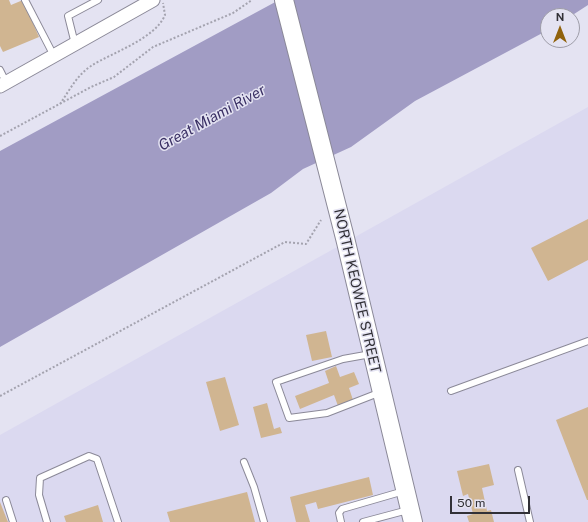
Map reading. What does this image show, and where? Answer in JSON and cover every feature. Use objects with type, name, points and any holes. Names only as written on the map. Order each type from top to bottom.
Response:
[{"type":"main road","name":"NORTH KEOWEE STREET","points":[[284,0],[338,208],[411,516]]},
{"type":"street","points":[[3,84],[154,0]]},
{"type":"lane","points":[[25,0],[54,56]]},
{"type":"lane","points":[[75,44],[68,16],[98,0]]},
{"type":"lane","points":[[0,70],[3,84]]},
{"type":"lane","points":[[451,391],[588,341]]},
{"type":"lane","points":[[372,354],[343,359],[276,382],[289,418],[327,413],[381,391]]},
{"type":"lane","points":[[47,522],[39,495],[40,478],[89,456],[97,459],[118,522]]},
{"type":"lane","points":[[244,462],[254,486],[264,522]]},
{"type":"lane","points":[[518,470],[530,522]]},
{"type":"lane","points":[[341,522],[339,513],[342,509],[405,491]]},
{"type":"lane","points":[[6,500],[13,522]]},
{"type":"lane","points":[[363,522],[411,516]]},
{"type":"path","points":[[60,105],[80,76],[90,67],[146,36],[163,21],[166,10],[154,0]]},
{"type":"path","points":[[0,136],[91,87],[114,77],[153,47],[233,13],[252,0]]},
{"type":"path","points":[[0,396],[285,242],[306,244],[321,220]]},
{"type":"shaded area","points":[[588,107],[588,522],[0,522],[0,435]]},
{"type":"water","name":"Great Miami River","points":[[279,0],[588,0],[588,5],[580,10],[580,8],[540,8],[540,34],[415,101],[351,147],[303,169],[271,193],[0,347],[0,151]]},
{"type":"building","points":[[0,0],[9,0],[11,5],[23,0],[39,37],[3,52],[0,46]]},
{"type":"building","points":[[588,219],[588,260],[548,281],[531,248]]},
{"type":"building","points":[[326,331],[332,357],[312,361],[306,335]]},
{"type":"building","points":[[336,366],[340,377],[354,372],[359,384],[349,388],[353,400],[338,406],[334,395],[300,409],[295,396],[329,383],[325,371]]},
{"type":"building","points":[[225,377],[239,425],[220,431],[206,382]]},
{"type":"building","points":[[267,403],[274,429],[280,427],[282,433],[261,438],[253,407]]},
{"type":"building","points":[[588,407],[588,500],[587,500],[556,420]]},
{"type":"building","points":[[489,464],[494,485],[482,488],[487,511],[491,510],[494,522],[469,522],[467,516],[473,514],[468,494],[463,496],[457,471]]},
{"type":"building","points":[[369,477],[373,495],[318,509],[316,502],[305,505],[310,522],[296,522],[290,497]]},
{"type":"building","points":[[247,492],[255,522],[170,522],[167,512]]},
{"type":"building","points":[[0,502],[8,522],[0,522]]},
{"type":"building","points":[[98,505],[103,522],[66,522],[64,516]]}]
